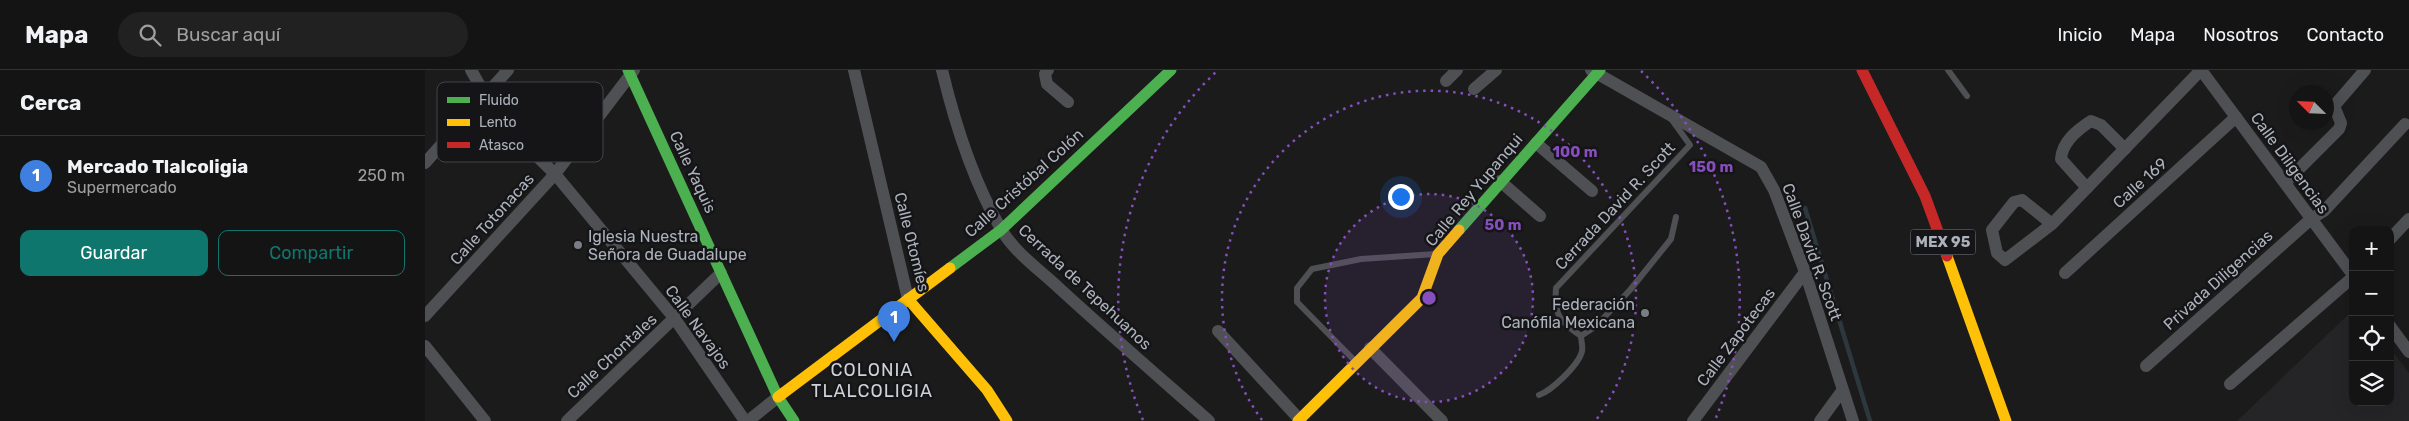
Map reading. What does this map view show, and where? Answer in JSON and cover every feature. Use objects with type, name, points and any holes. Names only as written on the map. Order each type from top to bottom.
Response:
[{"type":"street","name":"Calle Navajos","points":[[471,70],[478,82]]},
{"type":"street","points":[[498,82],[508,70]]},
{"type":"street","name":"Calle Otomíes","points":[[854,70],[908,299],[917,312],[987,390],[1007,421]]},
{"type":"street","name":"Cerrada de Tepehuanos","points":[[942,70],[949,99],[977,180],[1001,230],[1021,253],[1209,421]]},
{"type":"street","points":[[1047,70],[1045,74],[1047,84],[1068,102]]},
{"type":"street","name":"Calle Cristóbal Colón","points":[[747,421],[1001,230],[1171,70]]},
{"type":"street","points":[[1446,81],[1457,70]]},
{"type":"street","points":[[1474,89],[1496,70]]},
{"type":"street","name":"MEX 95","points":[[1862,70],[1925,196],[2006,421]]},
{"type":"street","points":[[2052,224],[2022,200],[2014,202],[1992,230],[1997,252],[2005,260],[2052,224],[2201,70]]},
{"type":"street","name":"Calle Diligencias","points":[[2201,70],[2349,271]]},
{"type":"street","points":[[2285,183],[2339,129],[2341,123],[2334,106],[2365,70]]},
{"type":"street","name":"Calle David R. Scott","points":[[1596,71],[1761,168],[1774,190],[1805,272],[1850,420]]},
{"type":"street","name":"Calle Rey Yupanqui","points":[[1299,420],[1422,298],[1438,254],[1596,71]]},
{"type":"street","name":"Calle Totonacas","points":[[603,110],[631,72]]},
{"type":"street","name":"Calle Yaquis","points":[[631,72],[778,397],[794,421]]},
{"type":"street","name":"Calle 169","points":[[2065,273],[2236,117]]},
{"type":"street","points":[[2087,188],[2061,159],[2062,148],[2079,129],[2091,121],[2101,125],[2125,148]]},
{"type":"street","name":"Privada Diligencias","points":[[2146,366],[2311,219],[2324,211],[2405,124]]},
{"type":"street","points":[[1536,142],[1593,191]]},
{"type":"street","points":[[425,163],[437,150]]},
{"type":"street","name":"Calle Navajos","points":[[543,162],[555,174],[675,320],[747,421]]},
{"type":"street","name":"Calle Totonacas","points":[[425,316],[564,162]]},
{"type":"street","points":[[1500,181],[1540,216]]},
{"type":"street","points":[[2394,235],[2409,219]]},
{"type":"street","name":"Calle Zapotecas","points":[[1693,421],[1805,272]]},
{"type":"street","name":"Calle Chontales","points":[[567,421],[675,320],[721,273]]},
{"type":"street","points":[[2230,384],[2349,280]]},
{"type":"street","points":[[1218,331],[1299,420]]},
{"type":"street","points":[[2394,331],[2409,352]]},
{"type":"street","points":[[425,346],[485,421]]},
{"type":"street","points":[[1370,348],[1442,421]]},
{"type":"street","points":[[1820,421],[1842,391]]},
{"type":"lane","points":[[1948,70],[1967,96]]},
{"type":"lane","name":"Cerrada David R. Scott","points":[[1581,336],[1566,326],[1555,308],[1556,288],[1690,145],[1667,114]]},
{"type":"lane","points":[[1539,396],[1549,392],[1578,361],[1583,351],[1581,336],[1596,326],[1617,304],[1671,240],[1676,217]]},
{"type":"lane","points":[[1356,362],[1297,302],[1297,288],[1312,269],[1361,259],[1438,254]]},
{"type":"shaded area","points":[[2349,314],[2349,406],[2394,406],[2394,353],[2409,373],[2409,421],[2237,421]]},
{"type":"waterway","points":[[1805,208],[1870,421]]},
{"type":"traffic: fast","points":[[628,70],[778,397],[794,421]]},
{"type":"traffic: fast","points":[[950,268],[1001,230],[1171,70]]},
{"type":"traffic: fast","points":[[1459,230],[1600,70]]},
{"type":"traffic: slow","points":[[1298,421],[1422,298],[1438,254],[1459,230]]},
{"type":"traffic: slow","points":[[1947,256],[2006,421]]},
{"type":"traffic: slow","points":[[778,397],[950,268]]},
{"type":"traffic: slow","points":[[908,299],[987,390],[1007,421]]},
{"type":"traffic: jam","points":[[1862,70],[1925,196],[1947,256]]},
{"type":"place","name":"Iglesia Nuestra Señora de Guadalupe","points":[[578,245]]},
{"type":"place","name":"Federación Canófila Mexicana","points":[[1645,313]]},
{"type":"place","name":"Mercado Tlalcoligia","points":[[894,342]]},
{"type":"district","name":"COLONIA TLALCOLIGIA","points":[[872,380]]}]
